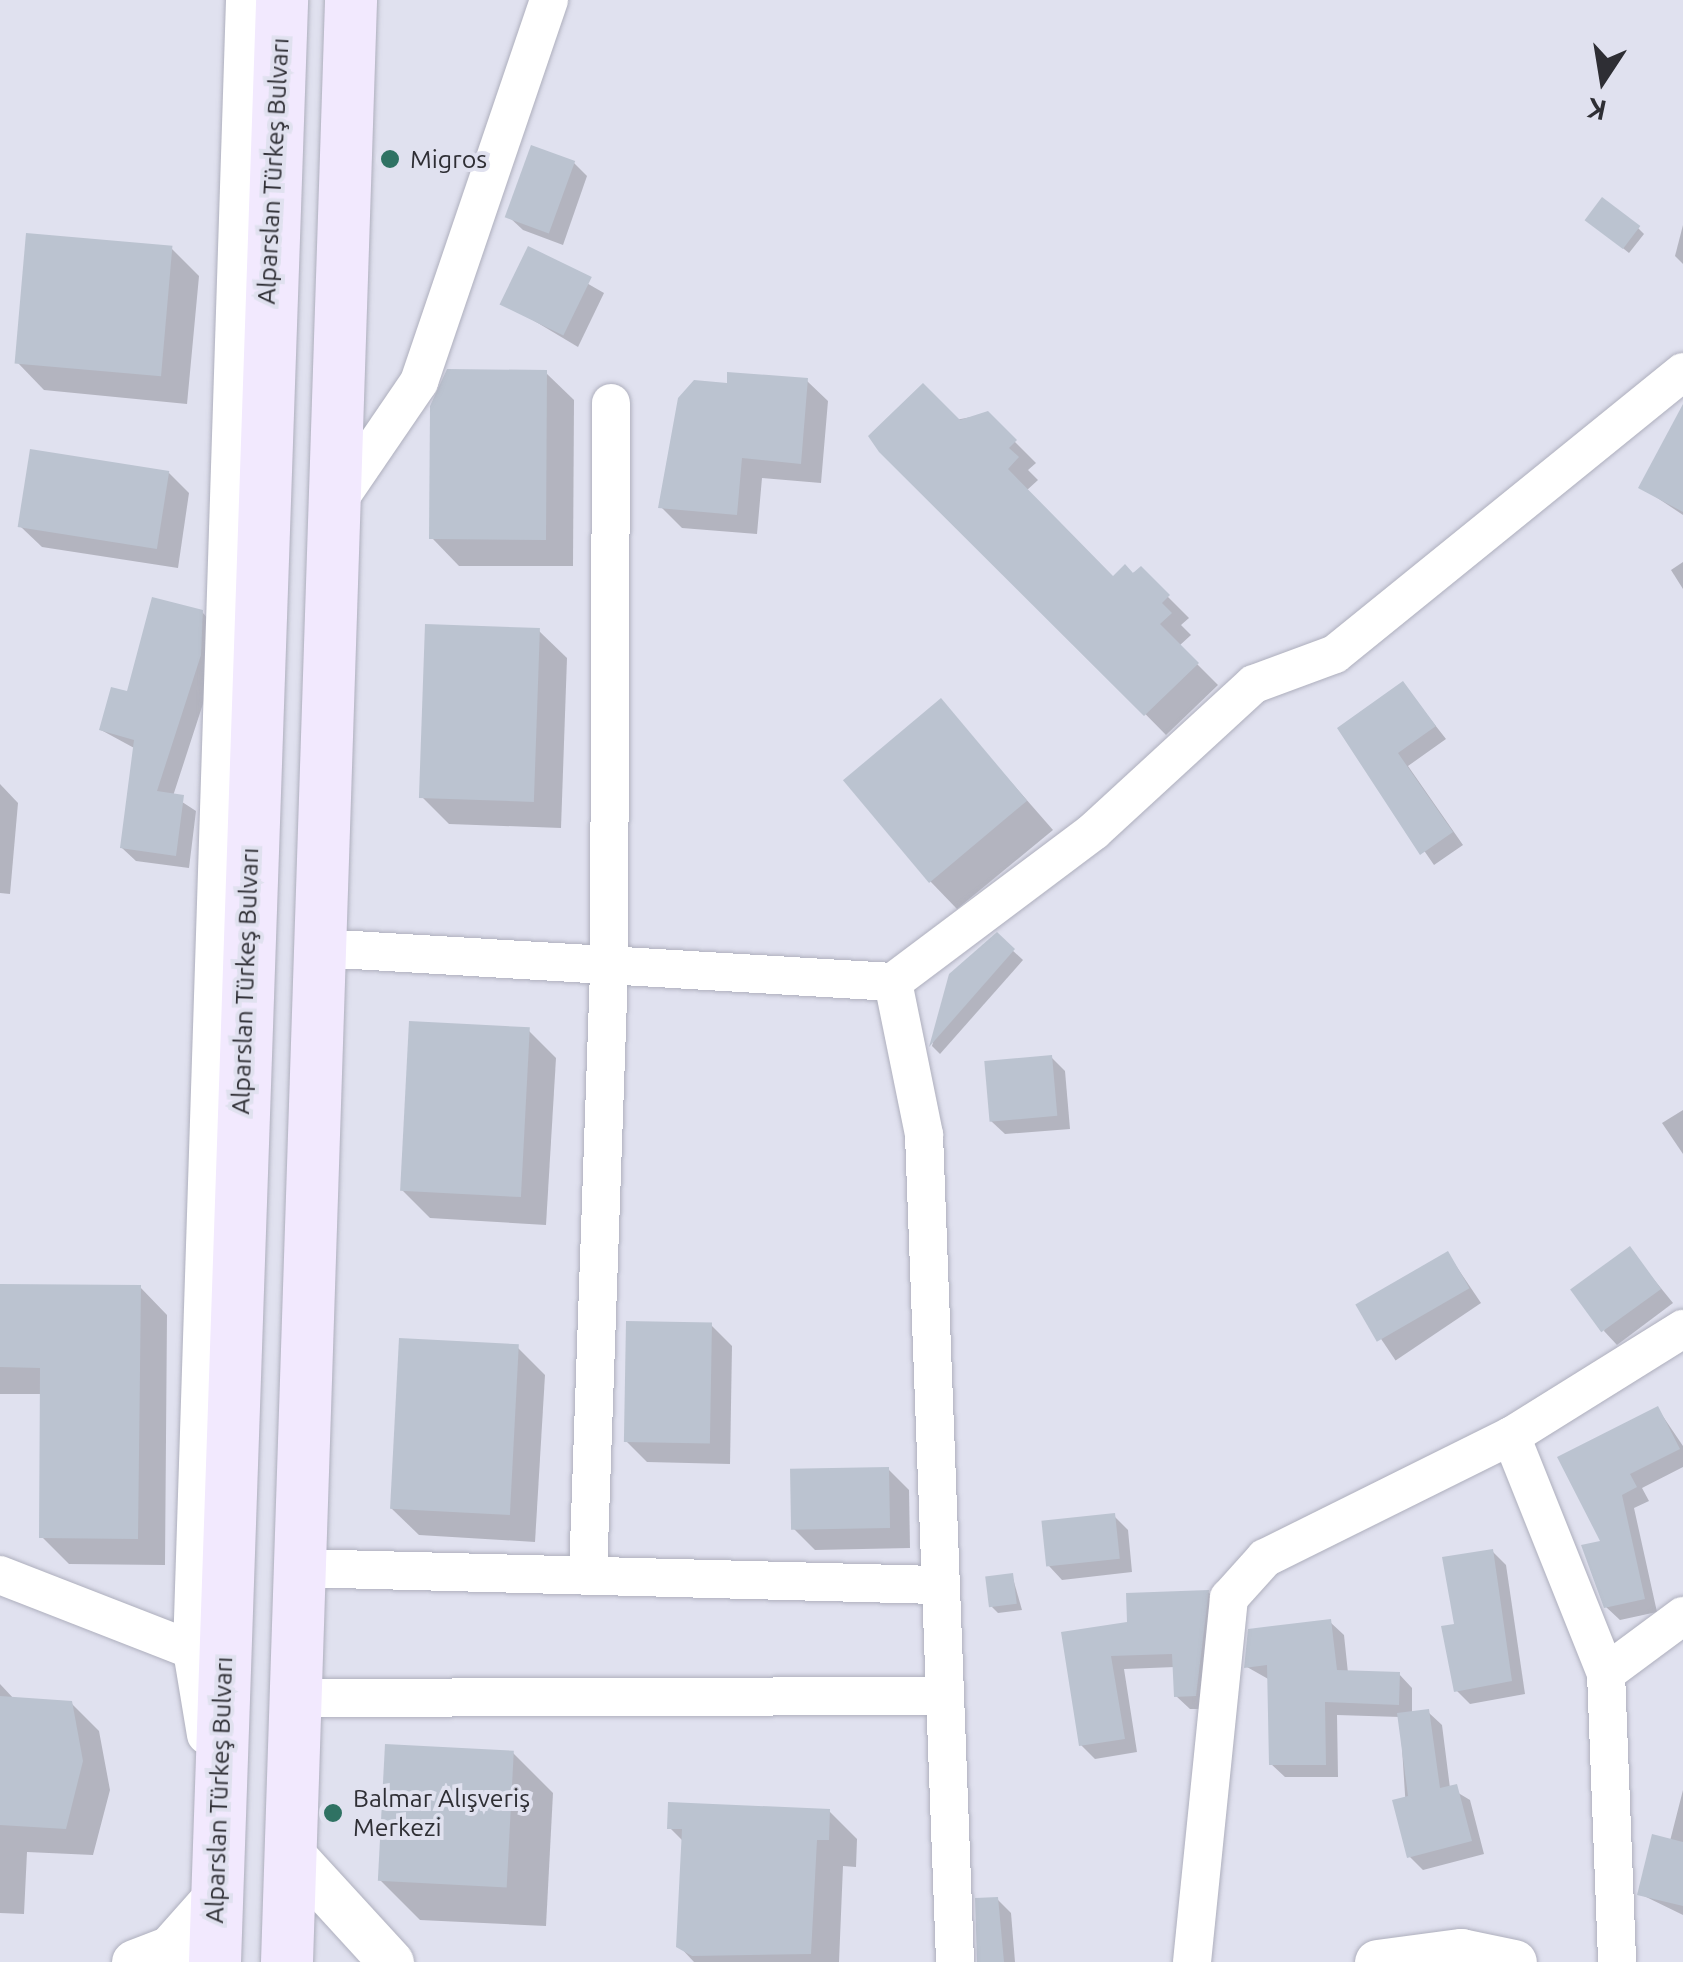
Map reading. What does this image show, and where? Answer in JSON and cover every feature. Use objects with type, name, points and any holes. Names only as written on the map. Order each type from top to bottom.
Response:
[{"type":"main road","points":[[288,1962],[350,0]]},
{"type":"main road","name":"Alparslan Türkeş Bulvarı","points":[[215,1962],[257,12]]},
{"type":"street","points":[[334,506],[419,382],[549,0]]},
{"type":"street","points":[[219,1811],[192,1650],[257,12]]},
{"type":"street","points":[[320,948],[609,972],[724,968],[893,982],[1094,831],[1254,684],[1335,654],[1683,372]]},
{"type":"street","points":[[588,1575],[609,972],[612,403]]},
{"type":"street","points":[[893,982],[924,1136],[955,1962]]},
{"type":"street","points":[[1192,1962],[1229,1598],[1265,1558],[1511,1436],[1683,1329]]},
{"type":"street","points":[[1511,1436],[1606,1673],[1616,1962]]},
{"type":"street","points":[[300,1568],[938,1584]]},
{"type":"street","points":[[0,1575],[192,1650]]},
{"type":"street","points":[[1606,1673],[1683,1616]]},
{"type":"street","points":[[296,1698],[943,1696]]},
{"type":"street","points":[[291,1854],[391,1962]]},
{"type":"street","points":[[134,1962],[170,1948],[216,1896]]},
{"type":"street","points":[[1377,1962],[1461,1951],[1514,1962]]},
{"type":"building","points":[[531,145],[575,161],[549,233],[505,217]]},
{"type":"building","points":[[1602,197],[1640,226],[1623,249],[1585,220]]},
{"type":"building","points":[[26,233],[172,246],[161,376],[15,364]]},
{"type":"building","points":[[528,246],[592,277],[563,336],[500,304]]},
{"type":"building","points":[[447,369],[547,370],[546,540],[429,539],[430,406]]},
{"type":"building","points":[[727,372],[808,378],[801,464],[742,458],[737,515],[658,508],[678,398],[694,380],[727,383]]},
{"type":"building","points":[[923,383],[960,420],[988,411],[1017,440],[1009,448],[1019,457],[1008,469],[1113,576],[1125,564],[1133,573],[1141,566],[1170,595],[1162,603],[1172,613],[1160,624],[1199,663],[1144,716],[879,452],[868,436]]},
{"type":"building","points":[[1683,404],[1683,512],[1638,488]]},
{"type":"building","points":[[30,449],[169,471],[157,549],[18,527]]},
{"type":"building","points":[[152,597],[203,610],[201,655],[157,791],[184,795],[176,856],[120,848],[134,740],[99,730],[111,687],[127,691]]},
{"type":"building","points":[[425,624],[540,628],[534,802],[419,798]]},
{"type":"building","points":[[1403,681],[1436,726],[1398,753],[1453,832],[1420,855],[1337,728]]},
{"type":"building","points":[[941,698],[1027,801],[929,883],[843,780]]},
{"type":"building","points":[[997,932],[1015,949],[929,1047],[949,974]]},
{"type":"building","points":[[409,1021],[530,1027],[521,1197],[400,1191]]},
{"type":"building","points":[[1052,1055],[1057,1116],[990,1122],[984,1061]]},
{"type":"building","points":[[1630,1246],[1661,1289],[1601,1332],[1570,1289]]},
{"type":"building","points":[[1448,1251],[1470,1288],[1377,1342],[1355,1304]]},
{"type":"building","points":[[0,1284],[141,1285],[138,1539],[39,1538],[40,1368],[0,1367]]},
{"type":"building","points":[[626,1321],[712,1323],[710,1443],[624,1442]]},
{"type":"building","points":[[399,1338],[519,1344],[510,1515],[390,1509]]},
{"type":"building","points":[[1658,1406],[1680,1449],[1630,1474],[1637,1487],[1622,1495],[1645,1599],[1604,1608],[1581,1545],[1600,1541],[1557,1457]]},
{"type":"building","points":[[889,1467],[890,1528],[791,1530],[790,1469]]},
{"type":"building","points":[[1115,1513],[1120,1559],[1046,1566],[1041,1521]]},
{"type":"building","points":[[1493,1549],[1512,1681],[1454,1692],[1441,1626],[1454,1624],[1442,1557]]},
{"type":"building","points":[[1013,1573],[1017,1604],[989,1607],[985,1576]]},
{"type":"building","points":[[1209,1590],[1196,1696],[1174,1697],[1172,1654],[1111,1656],[1125,1739],[1079,1746],[1061,1632],[1127,1622],[1126,1593]]},
{"type":"building","points":[[1331,1619],[1337,1670],[1400,1672],[1399,1705],[1325,1702],[1326,1765],[1269,1765],[1267,1665],[1244,1668],[1248,1629]]},
{"type":"building","points":[[0,1696],[72,1701],[83,1761],[66,1829],[0,1825]]},
{"type":"building","points":[[1429,1709],[1440,1788],[1457,1784],[1472,1841],[1407,1858],[1392,1800],[1408,1796],[1397,1713]]},
{"type":"building","points":[[385,1744],[514,1751],[507,1888],[378,1881]]},
{"type":"building","points":[[668,1802],[830,1809],[829,1840],[817,1840],[811,1954],[692,1956],[676,1947],[682,1829],[667,1829]]},
{"type":"building","points":[[1652,1834],[1683,1842],[1683,1906],[1637,1895]]},
{"type":"building","points":[[998,1897],[1004,1962],[977,1962],[975,1898]]},
{"type":"place","name":"Migros","points":[[390,159]]},
{"type":"place","name":"Balmar Alışveriş Merkezi","points":[[333,1813]]}]
